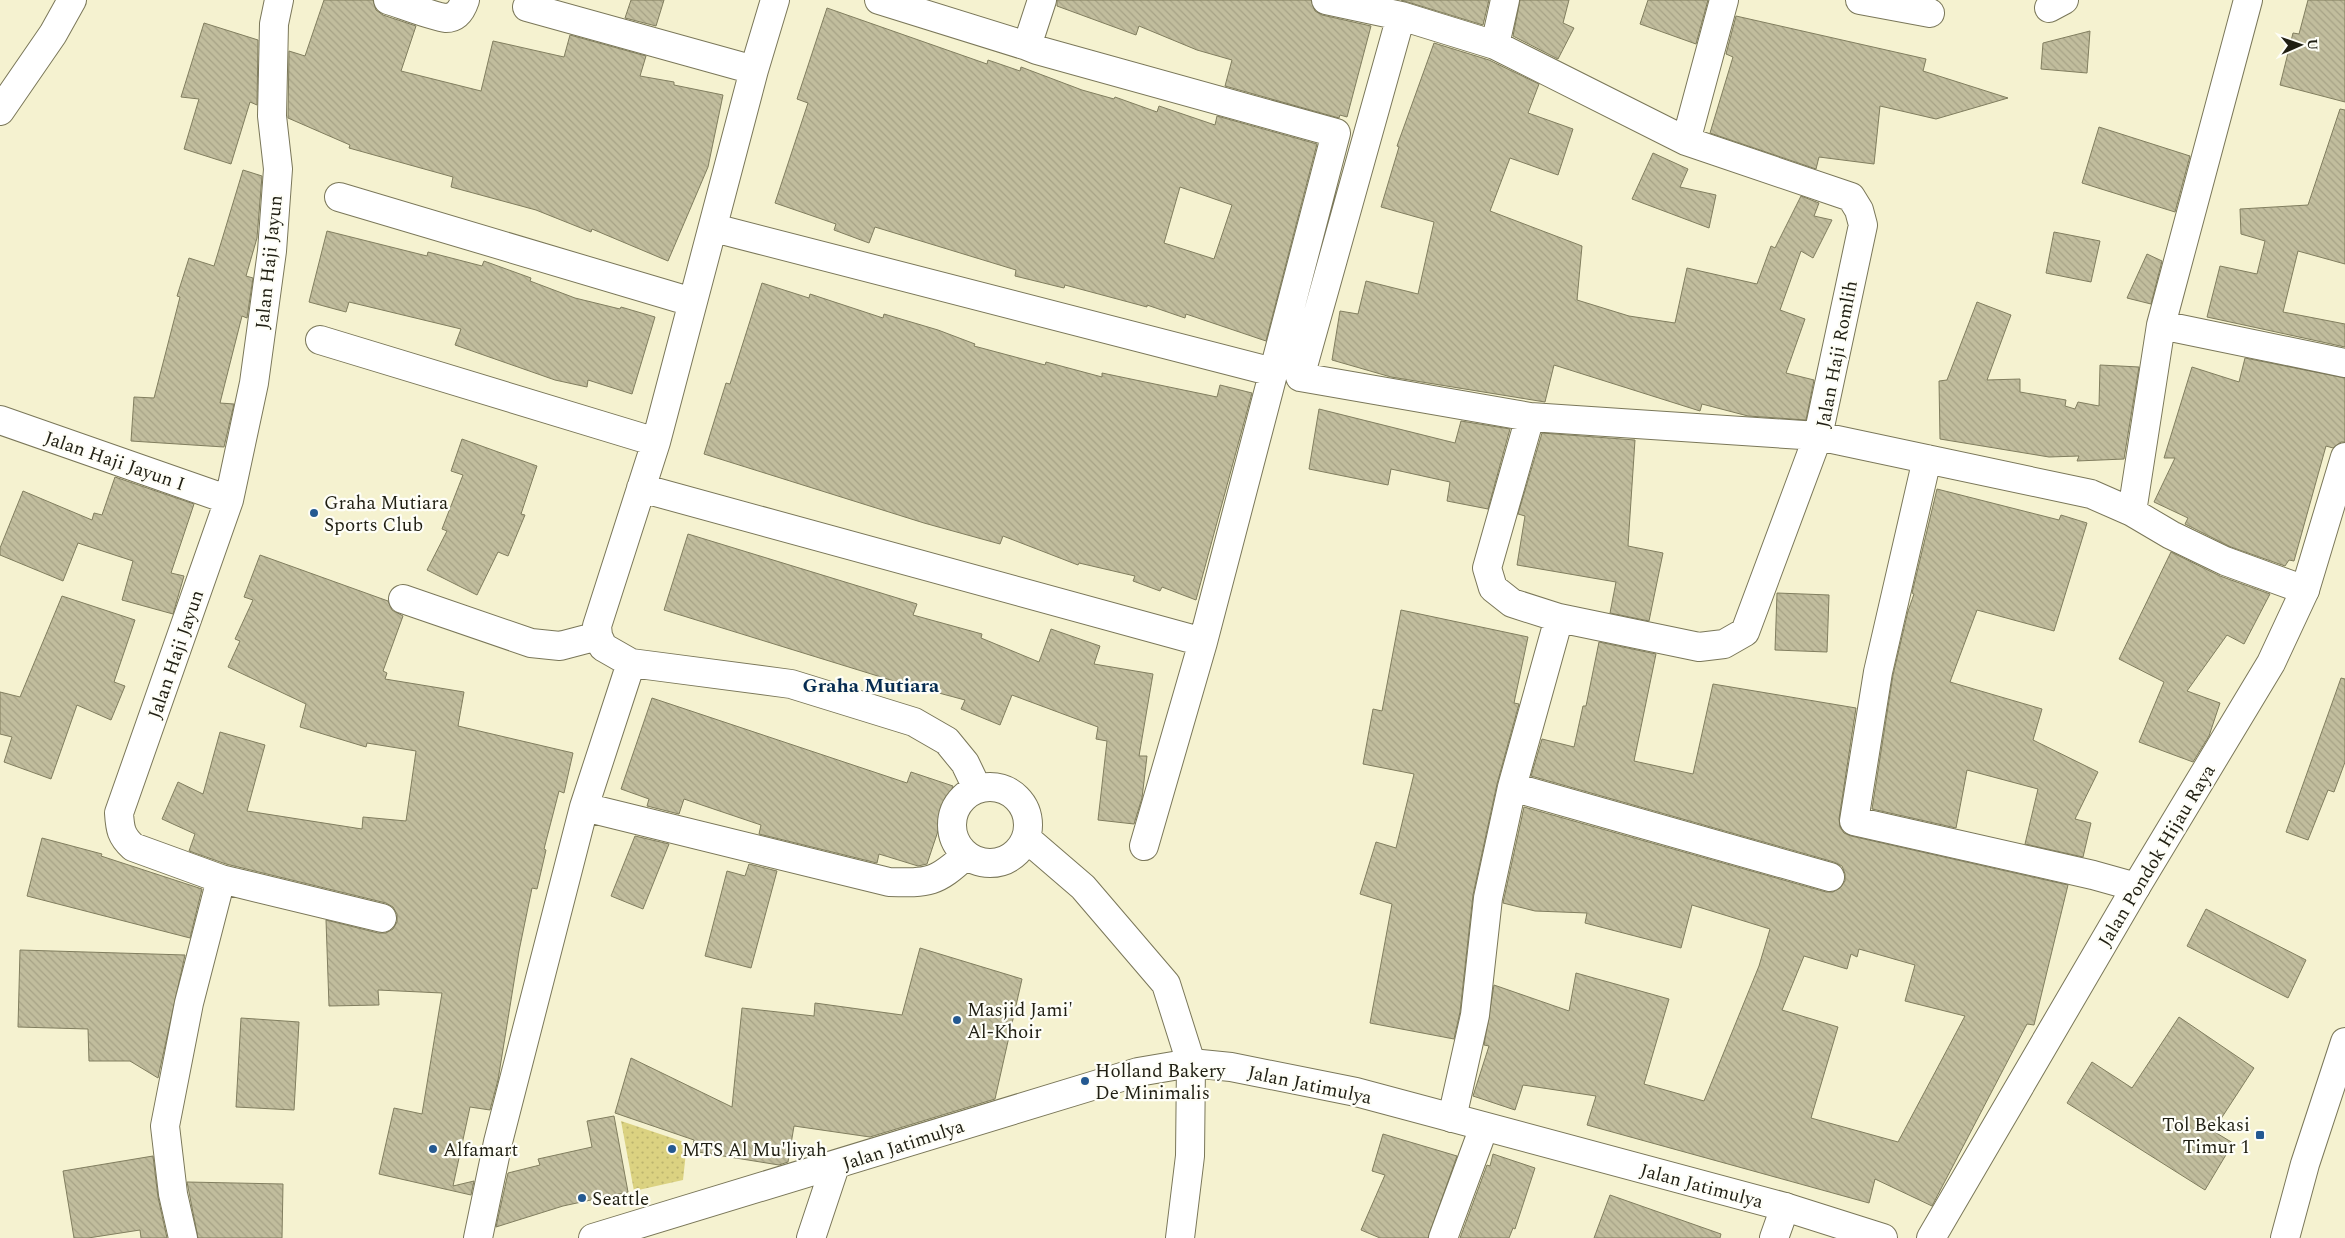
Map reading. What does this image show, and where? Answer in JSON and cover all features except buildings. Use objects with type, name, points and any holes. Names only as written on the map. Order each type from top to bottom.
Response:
[{"type":"main road","points":[[0,111],[54,34],[72,0]]},
{"type":"main road","name":"Jalan Haji Jayun","points":[[279,0],[274,24],[272,116],[278,169],[272,251],[254,383],[229,500],[119,813],[120,828],[123,838],[133,847],[221,879],[382,918]]},
{"type":"main road","points":[[388,0],[446,18],[456,15],[462,8],[465,0]]},
{"type":"main road","points":[[775,0],[754,70],[714,228],[692,302],[656,442],[597,626],[598,636],[603,647],[631,664],[791,684],[914,722],[947,741],[965,763],[977,788]]},
{"type":"main road","points":[[879,0],[1037,50],[1336,133],[1203,642],[1144,846]]},
{"type":"main road","points":[[1027,46],[1042,0]]},
{"type":"main road","name":"Jalan Haji Romlih","points":[[1326,0],[1401,16],[1495,45],[1686,140],[1850,197],[1859,210],[1862,225],[1818,436],[2091,494],[2132,512],[2171,536],[2225,561],[2305,590]]},
{"type":"main road","points":[[1495,45],[1505,0]]},
{"type":"main road","points":[[1686,140],[1724,0]]},
{"type":"main road","points":[[1860,0],[1930,13]]},
{"type":"main road","points":[[2132,512],[2162,325],[2248,0]]},
{"type":"main road","points":[[527,8],[754,70]]},
{"type":"main road","points":[[1401,16],[1300,377],[1530,417],[1818,436],[1745,632],[1724,644],[1699,647],[1559,618],[1512,604],[1493,588],[1488,568],[1530,417]]},
{"type":"main road","points":[[340,198],[692,302]]},
{"type":"main road","points":[[714,228],[1273,372]]},
{"type":"main road","points":[[2162,325],[2345,363]]},
{"type":"main road","points":[[320,340],[656,442]]},
{"type":"main road","name":"Jalan Haji Jayun I","points":[[0,420],[229,500]]},
{"type":"main road","name":"Jalan Pondok Hijau Raya","points":[[1931,1238],[2136,887],[2271,663],[2305,590],[2345,457]]},
{"type":"main road","points":[[1927,459],[1878,672],[1854,821],[2136,887]]},
{"type":"main road","points":[[641,488],[1203,642]]},
{"type":"main road","points":[[403,599],[531,643],[560,646],[598,636]]},
{"type":"main road","points":[[1452,1118],[1475,1015],[1488,898],[1512,787],[1559,618]]},
{"type":"main road","points":[[478,1238],[498,1142],[584,807],[631,664]]},
{"type":"main road","points":[[991,786],[1005,789],[1017,797],[1025,809],[1028,823],[1026,838],[1018,850],[1007,859],[993,863],[979,862],[966,855],[956,844],[952,828],[954,811],[962,797],[977,788],[991,786]]},
{"type":"main road","points":[[1512,787],[1830,877]]},
{"type":"main road","points":[[584,807],[890,882],[923,883],[937,879],[966,855]]},
{"type":"main road","points":[[1026,838],[1084,887],[1166,984],[1191,1063],[1190,1156],[1180,1238]]},
{"type":"main road","points":[[183,1238],[173,1194],[165,1126],[190,1002],[221,879]]},
{"type":"main road","points":[[2285,1238],[2305,1164],[2345,1042]]},
{"type":"main road","name":"Jalan Jatimulya","points":[[593,1238],[835,1166],[937,1132],[1138,1072],[1191,1063],[1264,1072],[1356,1092],[1785,1207],[1884,1238]]},
{"type":"main road","points":[[1443,1238],[1484,1127]]},
{"type":"main road","points":[[811,1238],[835,1166]]},
{"type":"main road","points":[[1774,1238],[1785,1207]]},
{"type":"shaded area","points":[[621,1121],[687,1143],[683,1180],[634,1191]]},
{"type":"place","name":"Graha Mutiara Sports Club","points":[[314,513]]},
{"type":"place","name":"Masjid Jami' Al-Khoir","points":[[957,1020]]},
{"type":"place","name":"Holland Bakery De Minimalis","points":[[1085,1081]]},
{"type":"place","name":"Tol Bekasi Timur 1","points":[[2260,1135]]},
{"type":"place","name":"Alfamart","points":[[433,1149]]},
{"type":"place","name":"MTS Al Mu'liyah","points":[[672,1149]]},
{"type":"place","name":"Seattle","points":[[582,1198]]},
{"type":"district","name":"Graha Mutiara","points":[[871,685]]}]
